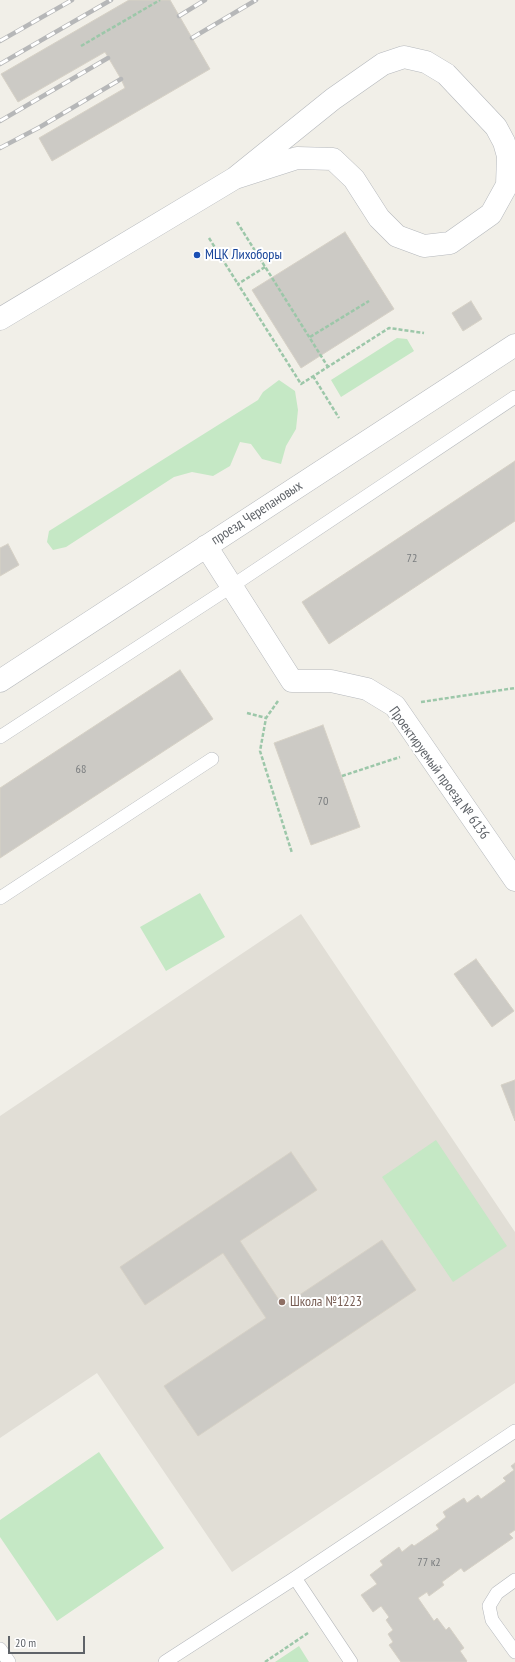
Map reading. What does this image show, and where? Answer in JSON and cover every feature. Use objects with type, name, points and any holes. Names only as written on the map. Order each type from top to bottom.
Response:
[{"type":"street","points":[[0,320],[235,178],[333,99],[383,64],[404,57],[426,62],[446,74],[496,127],[504,142],[508,156],[508,186],[491,214],[450,244],[424,246],[397,236],[379,218],[354,179],[333,159],[297,158],[235,178]]},
{"type":"street","name":"проезд Черепановых","points":[[0,681],[515,345]]},
{"type":"street","points":[[206,546],[292,681]]},
{"type":"street","name":"Проектируемый проезд № 6136","points":[[292,681],[331,681],[367,689],[395,706],[515,880]]},
{"type":"lane","points":[[0,737],[232,586],[515,398]]},
{"type":"lane","points":[[0,898],[212,759]]},
{"type":"lane","points":[[164,1662],[179,1658],[295,1578],[515,1431]]},
{"type":"lane","points":[[295,1578],[351,1662]]},
{"type":"lane","points":[[515,1580],[497,1593],[489,1606],[492,1620],[515,1652]]},
{"type":"lane","points":[[0,1649],[9,1662]]},
{"type":"path","points":[[81,46],[160,0]]},
{"type":"path","points":[[237,222],[328,367]]},
{"type":"path","points":[[210,238],[301,384],[389,328],[424,333]]},
{"type":"path","points":[[238,284],[265,267]]},
{"type":"path","points":[[310,337],[368,301]]},
{"type":"path","points":[[313,376],[339,418]]},
{"type":"path","points":[[292,681],[266,718],[260,751],[292,853]]},
{"type":"path","points":[[395,706],[515,688]]},
{"type":"path","points":[[247,713],[266,718]]},
{"type":"path","points":[[342,776],[424,748]]},
{"type":"path","points":[[265,1662],[324,1622]]},
{"type":"shaded area","name":"Школа №1223","points":[[301,914],[515,1232],[515,1383],[232,1572],[97,1373],[0,1438],[0,1116]]},
{"type":"green space","points":[[397,338],[407,339],[414,351],[341,397],[331,380]]},
{"type":"green space","points":[[279,380],[295,391],[298,410],[296,429],[286,446],[281,464],[262,459],[251,444],[240,442],[230,466],[213,476],[192,472],[174,477],[66,547],[53,550],[47,542],[49,531],[258,400],[263,392]]},
{"type":"green space","points":[[200,893],[225,937],[166,971],[140,927]]},
{"type":"green space","points":[[436,1140],[507,1246],[453,1282],[382,1177]]},
{"type":"green space","points":[[99,1452],[164,1548],[57,1621],[0,1537],[0,1520]]},
{"type":"green space","points":[[299,1646],[309,1662],[275,1662]]},
{"type":"building","points":[[129,0],[170,0],[210,69],[52,161],[39,138],[125,88],[121,79],[105,52],[18,102],[1,74]]},
{"type":"building","points":[[345,232],[394,309],[301,368],[252,290]]},
{"type":"building","points":[[471,301],[482,319],[463,331],[452,313]]},
{"type":"building","points":[[515,461],[515,521],[329,644],[302,602]]},
{"type":"building","points":[[8,544],[19,565],[0,576],[0,548]]},
{"type":"building","points":[[180,670],[213,719],[0,858],[0,788]]},
{"type":"building","points":[[323,725],[360,827],[311,845],[274,743]]},
{"type":"building","points":[[476,959],[514,1011],[492,1027],[454,974]]},
{"type":"building","points":[[515,1080],[515,1121],[501,1085]]},
{"type":"building","points":[[291,1152],[317,1190],[240,1241],[283,1306],[382,1240],[416,1290],[198,1436],[164,1386],[266,1318],[223,1253],[145,1305],[120,1267]]},
{"type":"building","points":[[515,1463],[515,1530],[509,1534],[513,1538],[464,1572],[461,1568],[442,1582],[444,1585],[429,1596],[427,1592],[418,1598],[434,1621],[437,1618],[446,1630],[449,1627],[464,1648],[460,1651],[467,1661],[401,1662],[389,1645],[393,1642],[388,1634],[393,1630],[386,1620],[389,1617],[381,1606],[373,1612],[361,1595],[377,1584],[370,1575],[383,1565],[380,1561],[399,1547],[402,1552],[412,1544],[414,1546],[439,1529],[436,1525],[446,1517],[443,1512],[464,1498],[467,1503],[478,1495],[481,1499],[506,1481],[503,1478],[514,1470],[511,1466]]},
{"type":"railway","points":[[0,41],[72,0]]},
{"type":"railway","points":[[0,64],[111,0]]},
{"type":"railway","points":[[179,16],[205,0]]},
{"type":"railway","points":[[192,38],[256,0]]},
{"type":"railway","points":[[0,121],[108,58]]},
{"type":"railway","points":[[0,148],[40,127],[121,79]]},
{"type":"place","name":"МЦК Лихоборы","points":[[197,255]]},
{"type":"place","name":"Школа №1223","points":[[282,1302]]}]
